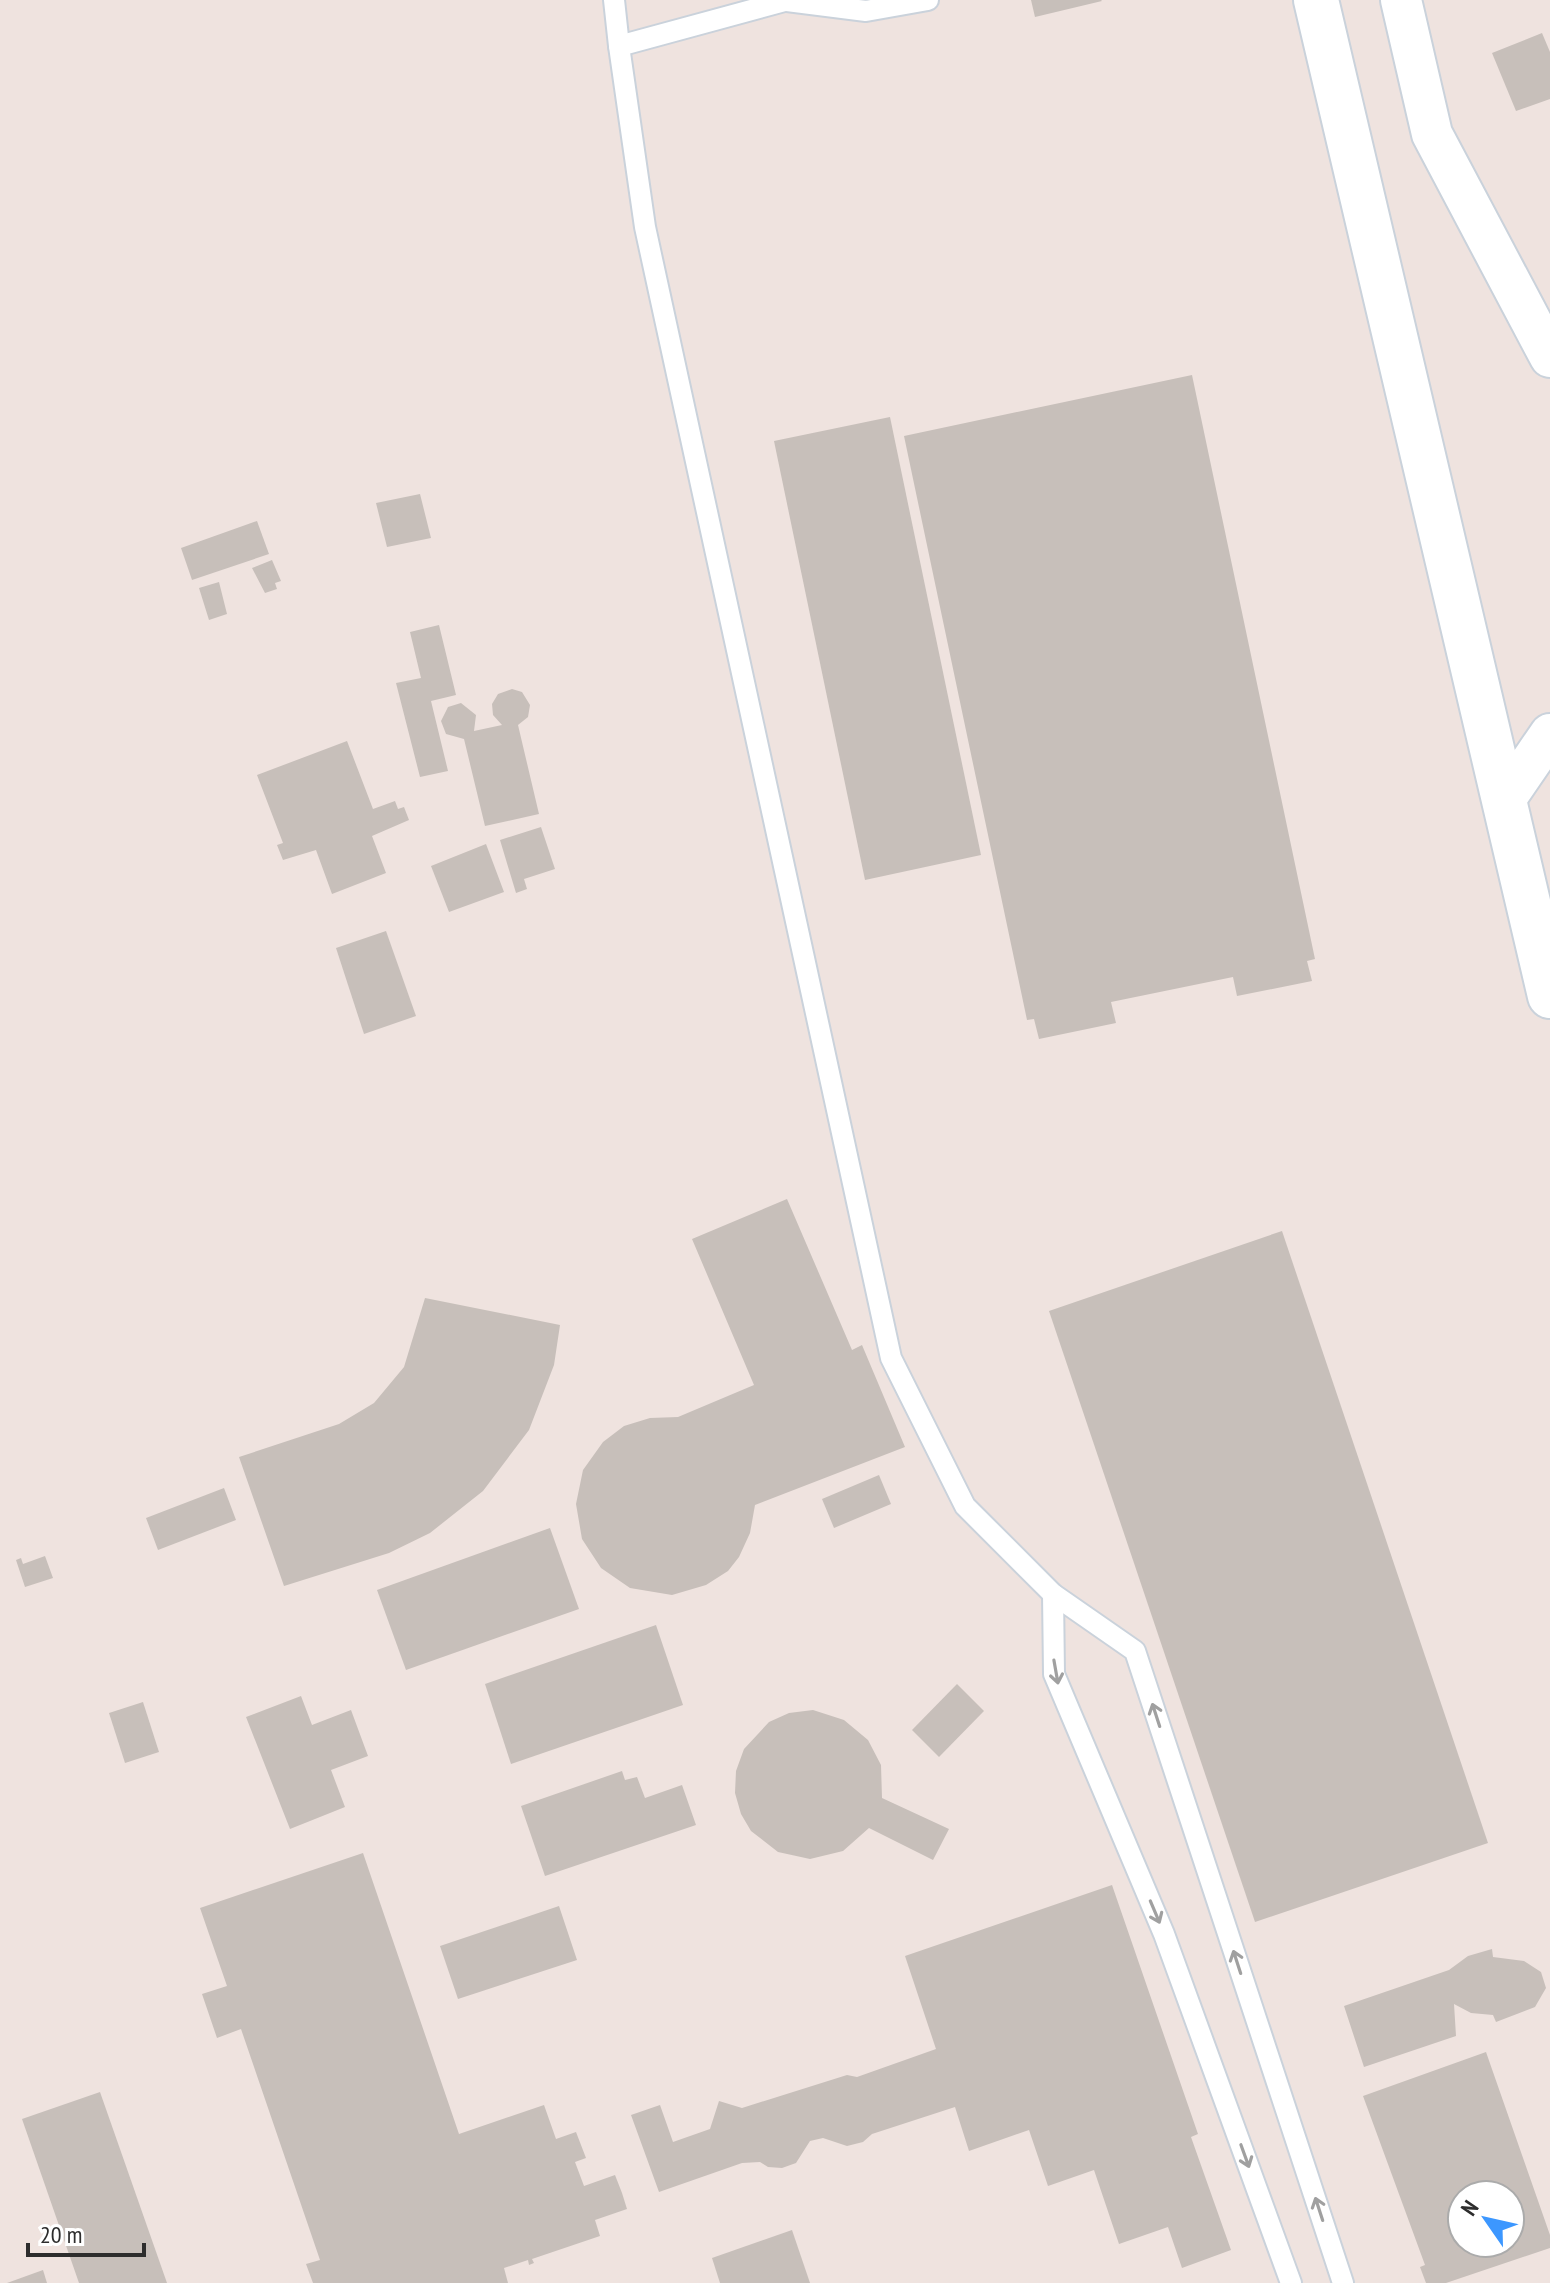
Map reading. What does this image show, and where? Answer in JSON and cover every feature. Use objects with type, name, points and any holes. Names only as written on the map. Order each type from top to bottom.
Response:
[{"type":"main road","points":[[1316,0],[1550,996]]},
{"type":"street","points":[[1401,0],[1432,134],[1550,357]]},
{"type":"street","points":[[1504,801],[1550,734]]},
{"type":"lane","points":[[614,0],[645,227],[891,1358],[965,1506],[1053,1594],[1135,1651],[1343,2283]]},
{"type":"lane","points":[[619,46],[787,0],[865,6],[928,0]]},
{"type":"lane","points":[[1053,1594],[1054,1674],[1164,1934],[1291,2283]]},
{"type":"building","points":[[1031,0],[1101,0],[1102,1],[1035,17]]},
{"type":"building","points":[[1542,33],[1550,52],[1550,99],[1516,111],[1492,53]]},
{"type":"building","points":[[1192,375],[1315,959],[1307,961],[1312,981],[1237,996],[1233,977],[1111,1002],[1116,1023],[1039,1039],[1034,1019],[1027,1020],[904,436]]},
{"type":"building","points":[[890,417],[981,855],[865,880],[774,441]]},
{"type":"building","points":[[420,494],[431,538],[387,547],[376,503]]},
{"type":"building","points":[[257,521],[269,554],[192,580],[181,548]]},
{"type":"building","points":[[272,560],[281,581],[275,583],[277,589],[265,593],[252,568]]},
{"type":"building","points":[[219,582],[227,614],[209,620],[199,588]]},
{"type":"building","points":[[439,625],[456,695],[431,701],[448,771],[420,777],[396,683],[421,678],[410,632]]},
{"type":"building","points":[[512,689],[522,692],[530,705],[528,717],[518,725],[539,814],[485,826],[464,739],[446,734],[441,721],[448,707],[461,703],[476,715],[474,731],[502,725],[493,715],[492,704],[498,694]]},
{"type":"building","points":[[347,741],[373,809],[395,801],[398,809],[404,807],[409,820],[372,836],[386,873],[332,894],[316,850],[283,860],[277,845],[283,843],[257,775]]},
{"type":"building","points":[[541,827],[555,869],[524,879],[527,889],[516,893],[500,840]]},
{"type":"building","points":[[486,844],[504,892],[449,912],[431,866]]},
{"type":"building","points":[[386,931],[416,1016],[364,1034],[336,948]]},
{"type":"building","points":[[787,1199],[852,1350],[862,1345],[905,1447],[755,1505],[750,1533],[739,1557],[728,1571],[706,1585],[672,1595],[630,1588],[601,1568],[582,1539],[576,1504],[583,1470],[603,1442],[624,1426],[650,1418],[678,1417],[754,1385],[692,1239]]},
{"type":"building","points":[[1282,1231],[1488,1843],[1255,1922],[1049,1311]]},
{"type":"building","points":[[425,1298],[560,1325],[554,1365],[529,1430],[483,1491],[430,1533],[389,1553],[284,1586],[239,1457],[339,1424],[374,1403],[404,1367]]},
{"type":"building","points":[[879,1475],[891,1504],[834,1528],[822,1499]]},
{"type":"building","points":[[224,1488],[236,1520],[158,1550],[146,1518]]},
{"type":"building","points":[[550,1528],[579,1609],[406,1670],[377,1590]]},
{"type":"building","points":[[45,1556],[53,1578],[25,1587],[16,1560],[21,1558],[23,1564]]},
{"type":"building","points":[[656,1625],[683,1705],[511,1764],[485,1684]]},
{"type":"building","points":[[957,1684],[984,1711],[939,1757],[912,1730]]},
{"type":"building","points":[[301,1696],[312,1725],[351,1710],[368,1756],[331,1770],[345,1807],[290,1829],[246,1717]]},
{"type":"building","points":[[143,1702],[159,1752],[125,1763],[109,1713]]},
{"type":"building","points":[[813,1710],[844,1720],[868,1740],[881,1765],[882,1798],[949,1829],[933,1860],[869,1828],[843,1851],[810,1859],[778,1852],[751,1831],[741,1814],[735,1793],[736,1771],[744,1749],[769,1722],[789,1713]]},
{"type":"building","points":[[622,1771],[625,1780],[637,1777],[645,1798],[682,1785],[696,1825],[545,1876],[521,1806]]},
{"type":"building","points":[[363,1853],[459,2134],[544,2105],[556,2139],[576,2132],[586,2158],[575,2162],[584,2186],[615,2175],[622,2193],[627,2209],[595,2220],[600,2236],[532,2259],[534,2263],[529,2265],[528,2260],[504,2268],[508,2283],[313,2283],[306,2264],[320,2260],[241,2029],[217,2038],[202,1994],[227,1986],[200,1908]]},
{"type":"building","points":[[1112,1885],[1198,2134],[1191,2137],[1231,2250],[1182,2268],[1168,2227],[1119,2244],[1094,2170],[1048,2186],[1029,2130],[969,2151],[955,2107],[872,2134],[863,2142],[847,2146],[823,2138],[810,2141],[796,2163],[782,2168],[768,2167],[760,2162],[742,2163],[659,2192],[631,2115],[660,2105],[673,2142],[710,2129],[719,2101],[742,2108],[847,2075],[857,2077],[936,2049],[905,1956]]},
{"type":"building","points":[[559,1906],[577,1960],[458,1999],[440,1946]]},
{"type":"building","points":[[1492,1949],[1493,1957],[1524,1961],[1541,1972],[1546,1988],[1535,2007],[1496,2022],[1493,2015],[1471,2013],[1454,2004],[1456,2036],[1364,2067],[1344,2006],[1449,1970],[1468,1956]]},
{"type":"building","points":[[1486,2052],[1550,2235],[1550,2248],[1526,2256],[1526,2179],[1446,2179],[1446,2259],[1517,2259],[1446,2283],[1426,2283],[1420,2267],[1425,2265],[1363,2096]]},
{"type":"building","points":[[100,2092],[167,2283],[79,2283],[22,2119]]},
{"type":"building","points":[[792,2230],[810,2283],[720,2283],[712,2258]]},
{"type":"building","points":[[43,2270],[47,2283],[7,2283]]}]
